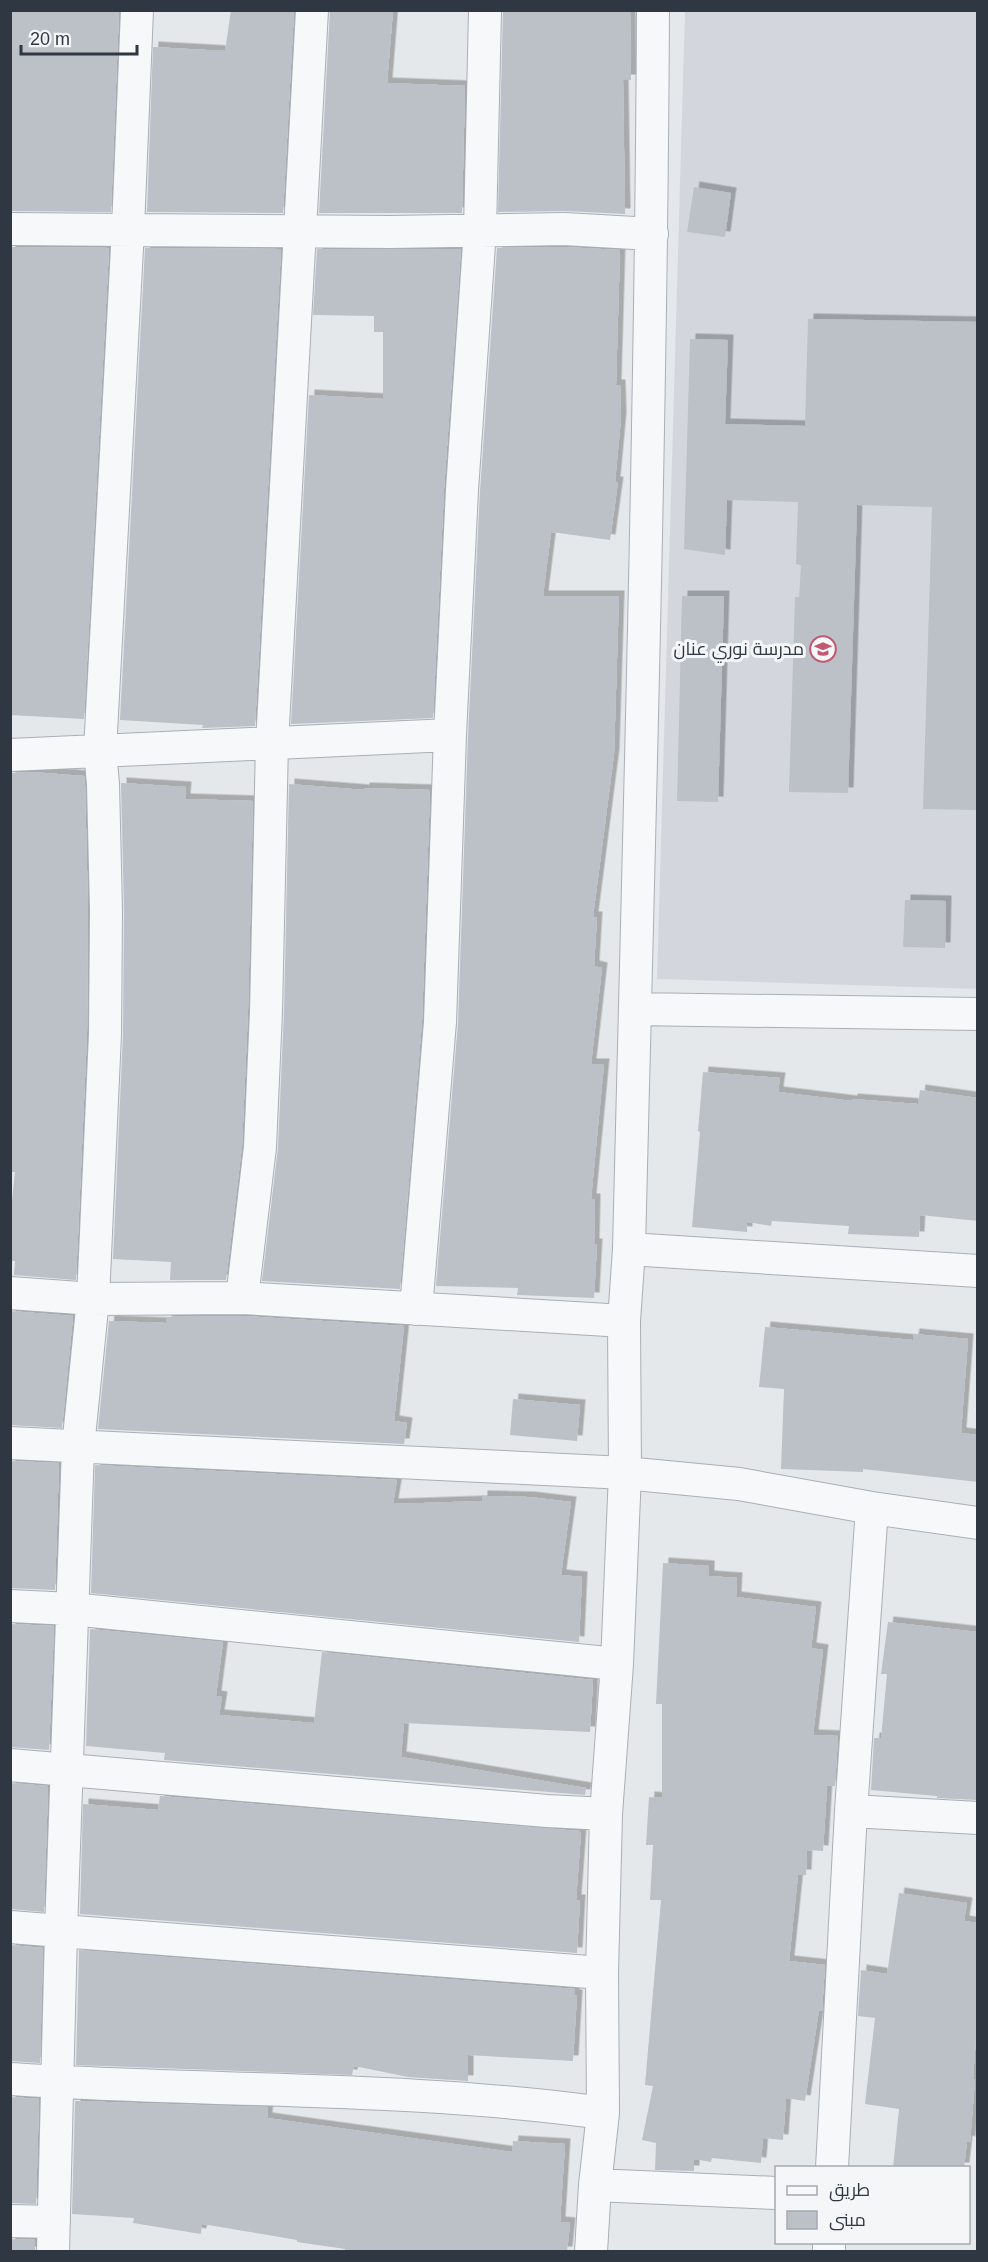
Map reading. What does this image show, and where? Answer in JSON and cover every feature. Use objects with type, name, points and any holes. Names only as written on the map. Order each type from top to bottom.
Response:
[{"type":"street","points":[[10,2221],[54,2237],[61,1931],[78,1447],[93,1299],[105,1035],[103,784],[100,751],[128,229],[137,10]]},
{"type":"street","points":[[242,1298],[260,1147],[266,1011],[272,743],[312,10]]},
{"type":"street","points":[[416,1308],[440,1022],[450,735],[462,490],[480,230],[484,10]]},
{"type":"street","points":[[591,2252],[603,2113],[602,1973],[606,1814],[617,1664],[625,1473],[624,1321],[629,1249],[645,649],[652,234],[653,10]]},
{"type":"street","points":[[10,229],[391,232],[564,229],[652,234]]},
{"type":"street","points":[[10,755],[450,735]]},
{"type":"street","points":[[635,1009],[978,1014]]},
{"type":"street","points":[[629,1249],[978,1271]]},
{"type":"street","points":[[10,1293],[93,1299],[242,1298],[624,1321]]},
{"type":"street","points":[[10,1443],[625,1473],[739,1484],[872,1508],[978,1523]]},
{"type":"street","points":[[832,2166],[851,1811],[872,1508]]},
{"type":"street","points":[[10,1606],[72,1609],[617,1664]]},
{"type":"street","points":[[10,1765],[606,1814]]},
{"type":"street","points":[[851,1811],[978,1818]]},
{"type":"street","points":[[10,1927],[602,1973]]},
{"type":"street","points":[[10,2079],[319,2090],[538,2104],[603,2113]]},
{"type":"street","points":[[595,2185],[775,2193]]},
{"type":"shaded area","points":[[685,11],[977,11],[977,989],[657,979]]},
{"type":"building","points":[[10,10],[119,10],[111,212],[10,211]]},
{"type":"building","points":[[231,10],[294,10],[283,213],[147,212],[153,47],[225,51]]},
{"type":"building","points":[[330,10],[393,10],[387,83],[465,86],[462,213],[319,213]]},
{"type":"building","points":[[503,10],[630,10],[631,80],[623,80],[625,214],[564,211],[498,212]]},
{"type":"building","points":[[694,187],[731,193],[725,237],[687,232]]},
{"type":"building","points":[[10,247],[109,248],[84,719],[10,715]]},
{"type":"building","points":[[564,247],[620,250],[616,385],[620,385],[621,418],[615,482],[618,482],[610,540],[551,532],[543,596],[619,596],[614,754],[593,917],[597,917],[594,966],[602,968],[591,1064],[604,1064],[591,1199],[595,1199],[594,1244],[597,1244],[594,1298],[517,1295],[518,1288],[436,1286],[458,1023],[468,736],[480,491],[497,248]]},
{"type":"building","points":[[145,248],[281,249],[255,726],[202,728],[203,725],[120,720]]},
{"type":"building","points":[[317,249],[461,249],[444,489],[433,718],[291,724],[309,395],[383,399],[383,332],[374,332],[374,316],[313,315]]},
{"type":"building","name":"مدرسة نوري عنان","points":[[808,319],[978,322],[978,810],[923,809],[932,507],[857,505],[848,793],[789,792],[795,597],[799,597],[801,565],[796,564],[798,502],[727,500],[725,555],[684,549],[690,339],[728,340],[725,424],[805,426]]},
{"type":"building","points":[[682,596],[724,596],[718,802],[677,801]]},
{"type":"building","points":[[32,772],[84,776],[85,785],[88,911],[87,1034],[76,1280],[14,1275],[15,1261],[10,1261],[10,1220],[15,1172],[10,1172],[10,773]]},
{"type":"building","points":[[121,783],[186,787],[185,799],[253,801],[242,1146],[226,1280],[170,1280],[171,1262],[113,1259],[123,1034],[124,911]]},
{"type":"building","points":[[289,784],[364,790],[364,788],[430,790],[422,1021],[400,1289],[262,1281],[278,1148],[284,1011]]},
{"type":"building","points":[[905,900],[946,901],[945,948],[903,947]]},
{"type":"building","points":[[703,1072],[780,1078],[778,1092],[852,1101],[852,1099],[918,1104],[920,1090],[978,1098],[978,1221],[920,1215],[919,1237],[848,1234],[849,1226],[772,1221],[771,1226],[747,1222],[747,1232],[692,1227]]},
{"type":"building","points":[[10,1311],[73,1316],[62,1428],[10,1425]]},
{"type":"building","points":[[242,1316],[404,1326],[394,1421],[407,1423],[404,1444],[98,1429],[109,1321],[166,1323],[166,1317]]},
{"type":"building","points":[[765,1327],[913,1340],[914,1334],[968,1339],[961,1433],[978,1435],[978,1482],[863,1469],[863,1472],[781,1469],[784,1389],[759,1387]]},
{"type":"building","points":[[513,1399],[580,1405],[577,1441],[510,1435]]},
{"type":"building","points":[[10,1461],[59,1463],[55,1590],[10,1588]]},
{"type":"building","points":[[95,1465],[397,1480],[393,1504],[482,1501],[482,1496],[529,1497],[571,1502],[561,1575],[582,1577],[579,1642],[91,1593]]},
{"type":"building","points":[[663,1563],[709,1566],[709,1576],[737,1578],[736,1597],[816,1607],[811,1648],[823,1650],[813,1735],[838,1736],[835,1786],[827,1786],[823,1851],[807,1850],[806,1875],[798,1875],[789,1961],[825,1965],[822,2011],[819,2010],[805,2101],[786,2098],[783,2140],[763,2138],[761,2163],[712,2158],[711,2162],[694,2159],[694,2171],[655,2170],[656,2143],[642,2140],[653,2086],[645,2085],[661,1900],[650,1900],[653,1845],[646,1845],[649,1797],[662,1798],[662,1704],[656,1704]]},
{"type":"building","points":[[888,1622],[978,1632],[978,1800],[937,1798],[937,1796],[871,1790],[874,1738],[881,1738],[887,1674],[881,1674]]},
{"type":"building","points":[[10,1624],[54,1626],[49,1750],[10,1747]]},
{"type":"building","points":[[90,1629],[223,1642],[216,1696],[222,1697],[219,1715],[314,1723],[322,1652],[593,1680],[590,1732],[404,1723],[401,1757],[586,1788],[585,1795],[164,1760],[165,1753],[86,1746]]},
{"type":"building","points":[[10,1783],[48,1786],[44,1912],[10,1909]]},
{"type":"building","points":[[160,1796],[579,1831],[581,1833],[576,1900],[580,1900],[577,1953],[80,1914],[83,1804],[158,1810]]},
{"type":"building","points":[[899,1893],[967,1903],[964,1921],[978,1923],[978,2008],[970,2142],[967,2141],[964,2166],[893,2166],[899,2109],[865,2104],[875,2018],[858,2016],[861,1970],[887,1974]]},
{"type":"building","points":[[10,1945],[43,1948],[40,2063],[10,2061]]},
{"type":"building","points":[[79,1950],[575,1989],[574,1995],[577,1995],[573,2061],[468,2055],[468,2081],[408,2077],[354,2066],[352,2075],[76,2065]]},
{"type":"building","points":[[10,2097],[39,2099],[36,2204],[10,2203]]},
{"type":"building","points":[[75,2101],[268,2107],[267,2118],[512,2152],[513,2141],[565,2144],[560,2222],[570,2223],[567,2252],[344,2252],[345,2249],[202,2224],[201,2234],[133,2223],[134,2218],[72,2214]]},
{"type":"building","points":[[10,2239],[35,2240],[35,2252],[10,2252]]},
{"type":"place","name":"مدرسة نوري عنان","points":[[823,649]]}]
